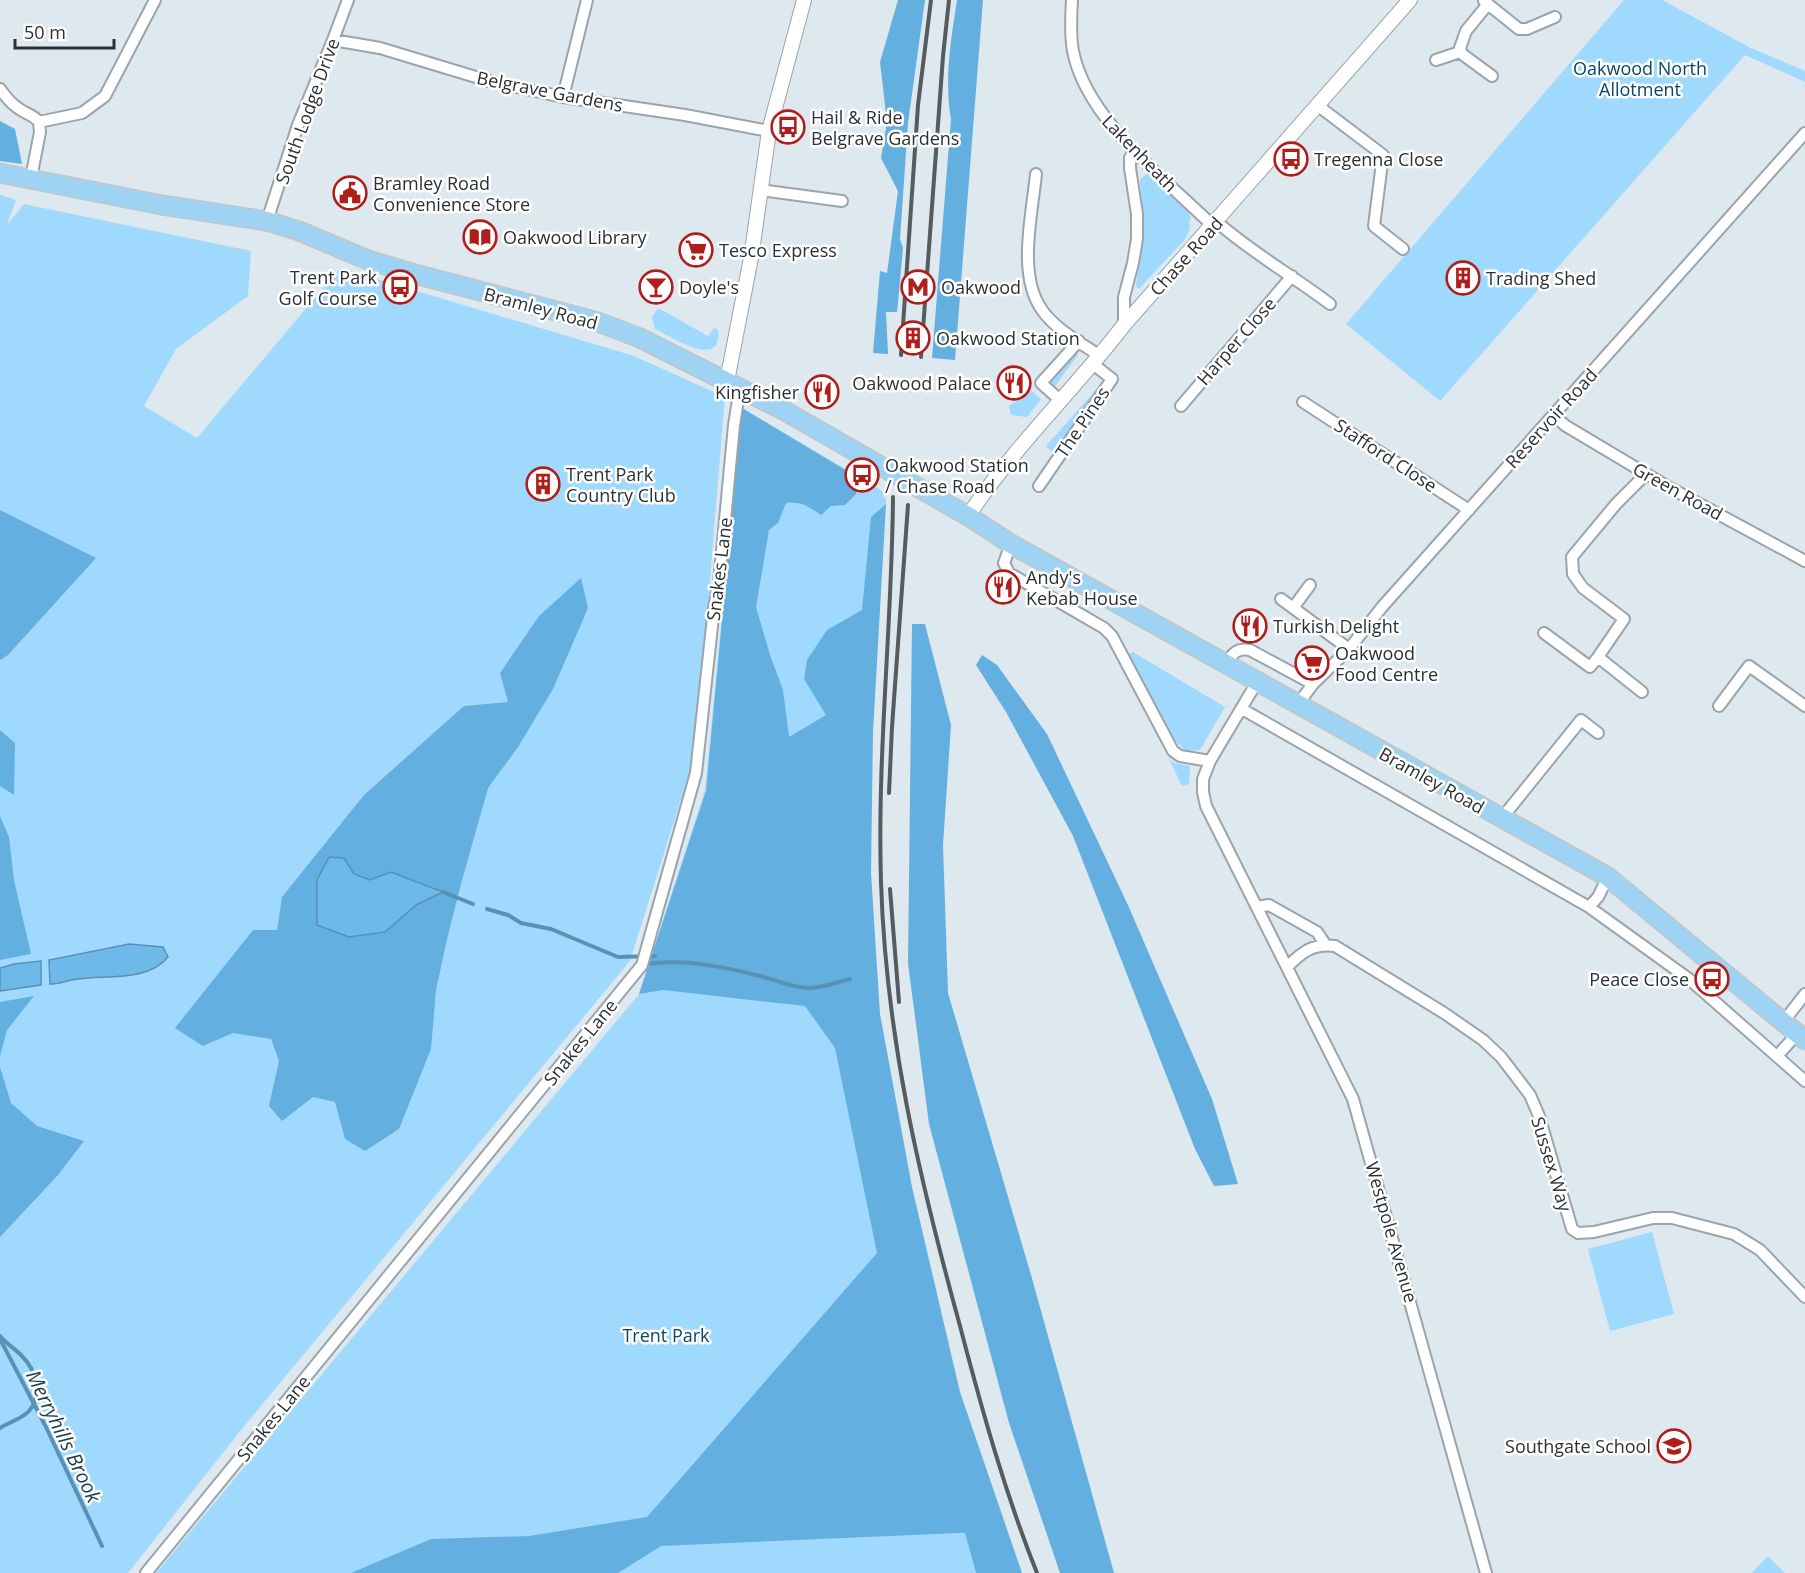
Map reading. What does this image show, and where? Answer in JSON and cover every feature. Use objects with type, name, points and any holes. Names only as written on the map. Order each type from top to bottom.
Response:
[{"type":"main road","name":"Bramley Road","points":[[0,173],[162,205],[267,221],[299,231],[377,263],[598,322],[640,338],[734,385],[968,516],[1011,544],[1608,876],[1795,1032]]},
{"type":"street","points":[[39,122],[82,113],[105,96],[155,0]]},
{"type":"street","name":"South Lodge Drive","points":[[267,221],[298,125],[348,0]]},
{"type":"street","points":[[563,97],[587,0]]},
{"type":"street","points":[[734,385],[734,354],[751,258],[769,131],[804,0]]},
{"type":"street","name":"Lakenheath","points":[[1072,0],[1073,52],[1084,82],[1107,123],[1215,224],[1330,304]]},
{"type":"street","name":"Chase Road","points":[[968,516],[979,499],[1124,325],[1410,0]]},
{"type":"street","points":[[1460,52],[1466,31],[1485,2],[1523,30],[1555,18]]},
{"type":"street","name":"Belgrave Gardens","points":[[333,40],[380,48],[489,81],[563,97],[685,115],[769,131]]},
{"type":"street","points":[[1436,60],[1460,52]]},
{"type":"street","points":[[1460,52],[1492,76]]},
{"type":"street","points":[[2,96],[39,122],[40,132],[31,178]]},
{"type":"street","points":[[1317,105],[1383,155],[1374,226],[1403,249]]},
{"type":"street","name":"Reservoir Road","points":[[1298,704],[1313,684],[1349,649],[1382,607],[1805,133]]},
{"type":"street","points":[[1124,325],[1124,297],[1137,239],[1137,214],[1130,168],[1130,158],[1134,150]]},
{"type":"street","points":[[1036,174],[1027,264],[1029,280],[1042,310],[1079,341],[1097,360]]},
{"type":"street","points":[[760,190],[842,201]]},
{"type":"street","name":"Harper Close","points":[[1181,406],[1292,276]]},
{"type":"street","points":[[1061,401],[1041,383],[1079,341]]},
{"type":"street","name":"The Pines","points":[[1039,486],[1112,379],[1097,360]]},
{"type":"street","name":"Snakes Lane","points":[[146,1573],[642,965],[696,773],[738,400],[734,385]]},
{"type":"street","name":"Stafford Close","points":[[1303,402],[1469,510]]},
{"type":"street","name":"Green Road","points":[[1554,416],[1566,426],[1646,474],[1805,561]]},
{"type":"street","points":[[1544,633],[1590,667],[1624,619],[1583,588],[1574,574],[1572,557],[1616,504],[1646,474]]},
{"type":"street","points":[[1011,544],[1004,563],[1009,573],[1104,628],[1112,636],[1173,751],[1180,756],[1210,761]]},
{"type":"street","points":[[1293,608],[1310,585]]},
{"type":"street","points":[[1281,599],[1349,649]]},
{"type":"street","points":[[1225,664],[1234,652],[1241,649],[1250,650],[1313,684]]},
{"type":"street","points":[[1598,657],[1642,692]]},
{"type":"street","points":[[1719,706],[1749,666],[1805,706]]},
{"type":"street","points":[[1257,682],[1210,761],[1203,779],[1203,792],[1206,806],[1257,907]]},
{"type":"street","name":"Bramley Road","points":[[1242,709],[1589,907],[1689,979],[1805,1081]]},
{"type":"street","points":[[1502,818],[1581,720],[1598,733]]},
{"type":"street","points":[[1589,907],[1598,897],[1608,876]]},
{"type":"street","name":"Sussex Way","points":[[1257,907],[1269,905],[1317,933],[1325,944],[1335,946],[1444,1013],[1483,1040],[1501,1057],[1530,1095],[1539,1116],[1572,1229],[1578,1233],[1594,1232],[1653,1218],[1672,1218],[1734,1234],[1760,1250],[1805,1297]]},
{"type":"street","name":"Westpole Avenue","points":[[1257,907],[1348,1089],[1360,1120],[1486,1573]]},
{"type":"street","points":[[1287,967],[1301,953],[1325,944]]},
{"type":"street","points":[[1778,1055],[1795,1032],[1805,994]]},
{"type":"green space","name":"Oakwood North Allotment","points":[[1624,0],[1662,0],[1751,48],[1805,71],[1805,82],[1745,55],[1440,401],[1346,324]]},
{"type":"green space","points":[[1147,174],[1189,213],[1191,220],[1186,238],[1139,289],[1136,286],[1144,228],[1140,179]]},
{"type":"green space","name":"Trent Park Golf Course","points":[[0,195],[16,200],[7,225],[24,204],[251,251],[248,296],[176,349],[144,406],[197,438],[340,268],[634,356],[725,397],[710,579],[710,594],[714,608],[696,773],[687,780],[630,961],[241,1430],[128,1573],[0,1573]]},
{"type":"green space","points":[[658,308],[708,336],[714,328],[718,330],[717,342],[712,348],[704,350],[694,348],[655,329],[652,317]]},
{"type":"green space","points":[[1076,354],[1078,355],[1055,386],[1051,383],[1053,376]]},
{"type":"green space","points":[[1100,385],[1097,395],[1054,454],[1046,446]]},
{"type":"green space","points":[[1029,389],[1041,399],[1027,417],[1011,415],[1009,406]]},
{"type":"green space","name":"Trent Park","points":[[742,408],[884,492],[886,498],[886,504],[877,512],[839,1048],[976,1573],[156,1573],[639,994],[705,790]]},
{"type":"green space","points":[[1133,652],[1225,707],[1200,750],[1186,751],[1173,738],[1129,654]]},
{"type":"green space","points":[[1169,759],[1174,763],[1190,766],[1189,784],[1182,786]]},
{"type":"green space","points":[[1652,1232],[1674,1314],[1610,1331],[1588,1249]]},
{"type":"green space","points":[[1768,1556],[1785,1573],[1752,1573]]},
{"type":"shaded area","points":[[898,0],[925,0],[908,123],[900,239],[903,248],[897,312],[886,312],[888,354],[873,353],[880,271],[887,273],[898,191],[881,158],[887,122],[880,62]]},
{"type":"shaded area","points":[[957,0],[983,0],[955,360],[932,358],[951,119],[948,89],[949,60]]},
{"type":"shaded area","points":[[0,121],[15,129],[22,164],[0,161]]},
{"type":"shaded area","points":[[742,408],[857,477],[856,494],[845,505],[831,506],[821,515],[801,504],[786,503],[778,523],[769,530],[756,607],[783,690],[789,737],[826,715],[804,679],[807,660],[827,630],[862,610],[871,517],[886,504],[873,732],[871,873],[880,1014],[912,1187],[960,1392],[1022,1573],[976,1573],[965,1533],[959,1533],[661,1546],[618,1573],[351,1573],[431,1539],[529,1536],[647,1517],[877,1253],[835,1048],[805,1006],[663,990],[639,994],[706,791]]},
{"type":"shaded area","points":[[0,510],[96,558],[8,655],[0,660]]},
{"type":"shaded area","points":[[581,578],[588,608],[553,689],[518,747],[488,788],[447,939],[436,990],[431,1049],[399,1129],[365,1151],[345,1139],[335,1102],[313,1097],[282,1121],[269,1106],[279,1061],[271,1039],[233,1033],[203,1046],[175,1028],[253,930],[277,930],[282,897],[364,795],[464,706],[508,702],[500,673],[539,616]]},
{"type":"shaded area","points":[[912,624],[925,624],[951,725],[943,845],[948,993],[1031,1275],[1114,1573],[1060,1573],[1009,1423],[929,1124],[908,963]]},
{"type":"shaded area","points":[[982,655],[997,665],[1047,734],[1127,903],[1212,1099],[1238,1184],[1214,1186],[1195,1149],[1073,836],[1006,712],[976,665]]},
{"type":"shaded area","points":[[0,730],[15,743],[14,795],[0,786]]},
{"type":"shaded area","points":[[0,816],[9,837],[14,880],[31,954],[0,960]]},
{"type":"shaded area","points":[[329,857],[344,858],[354,874],[370,880],[391,872],[443,892],[416,905],[385,932],[349,937],[317,925],[317,880]]},
{"type":"shaded area","points":[[129,944],[163,947],[168,957],[160,965],[138,974],[78,979],[50,984],[49,960]]},
{"type":"shaded area","points":[[41,961],[41,985],[0,991],[0,968]]},
{"type":"shaded area","points":[[34,996],[7,1030],[0,1056],[0,1002]]},
{"type":"shaded area","points":[[0,1067],[11,1103],[37,1126],[84,1141],[58,1175],[0,1237]]},
{"type":"waterway","points":[[443,892],[473,904]]},
{"type":"waterway","points":[[487,909],[508,915],[521,923],[551,929],[618,957],[655,956]]},
{"type":"waterway","points":[[645,964],[674,962],[717,966],[803,988],[820,987],[850,979]]},
{"type":"waterway","points":[[0,1336],[21,1355],[31,1368],[37,1390],[34,1404],[29,1411],[0,1428]]},
{"type":"waterway","name":"Merryhills Brook","points":[[0,1339],[46,1427],[102,1546]]},
{"type":"railway","points":[[901,355],[918,105],[931,0]]},
{"type":"railway","points":[[921,357],[949,0]]},
{"type":"railway","points":[[893,497],[880,834],[884,940],[897,1052],[918,1161],[945,1271],[995,1451],[1037,1573]]},
{"type":"railway","points":[[889,793],[908,505]]},
{"type":"railway","points":[[890,889],[899,1002]]},
{"type":"place","name":"Hail & Ride Belgrave Gardens","points":[[788,127]]},
{"type":"place","name":"Tregenna Close","points":[[1291,159]]},
{"type":"place","name":"Bramley Road Convenience Store","points":[[350,193]]},
{"type":"place","name":"Oakwood Library","points":[[480,237]]},
{"type":"place","name":"Tesco Express","points":[[696,250]]},
{"type":"place","name":"Trading Shed","points":[[1463,278]]},
{"type":"place","name":"Trent Park Golf Course","points":[[400,287]]},
{"type":"place","name":"Doyle's","points":[[656,287]]},
{"type":"place","name":"Oakwood","points":[[918,287]]},
{"type":"place","name":"Oakwood Station","points":[[913,338]]},
{"type":"place","name":"Oakwood Palace","points":[[1014,383]]},
{"type":"place","name":"Kingfisher","points":[[822,392]]},
{"type":"place","name":"Oakwood Station / Chase Road","points":[[862,475]]},
{"type":"place","name":"Trent Park Country Club","points":[[543,484]]},
{"type":"place","name":"Andy's Kebab House","points":[[1003,587]]},
{"type":"place","name":"Turkish Delight","points":[[1250,626]]},
{"type":"place","name":"Oakwood Food Centre","points":[[1312,663]]},
{"type":"place","name":"Peace Close","points":[[1712,979]]},
{"type":"place","name":"Southgate School","points":[[1674,1446]]}]
